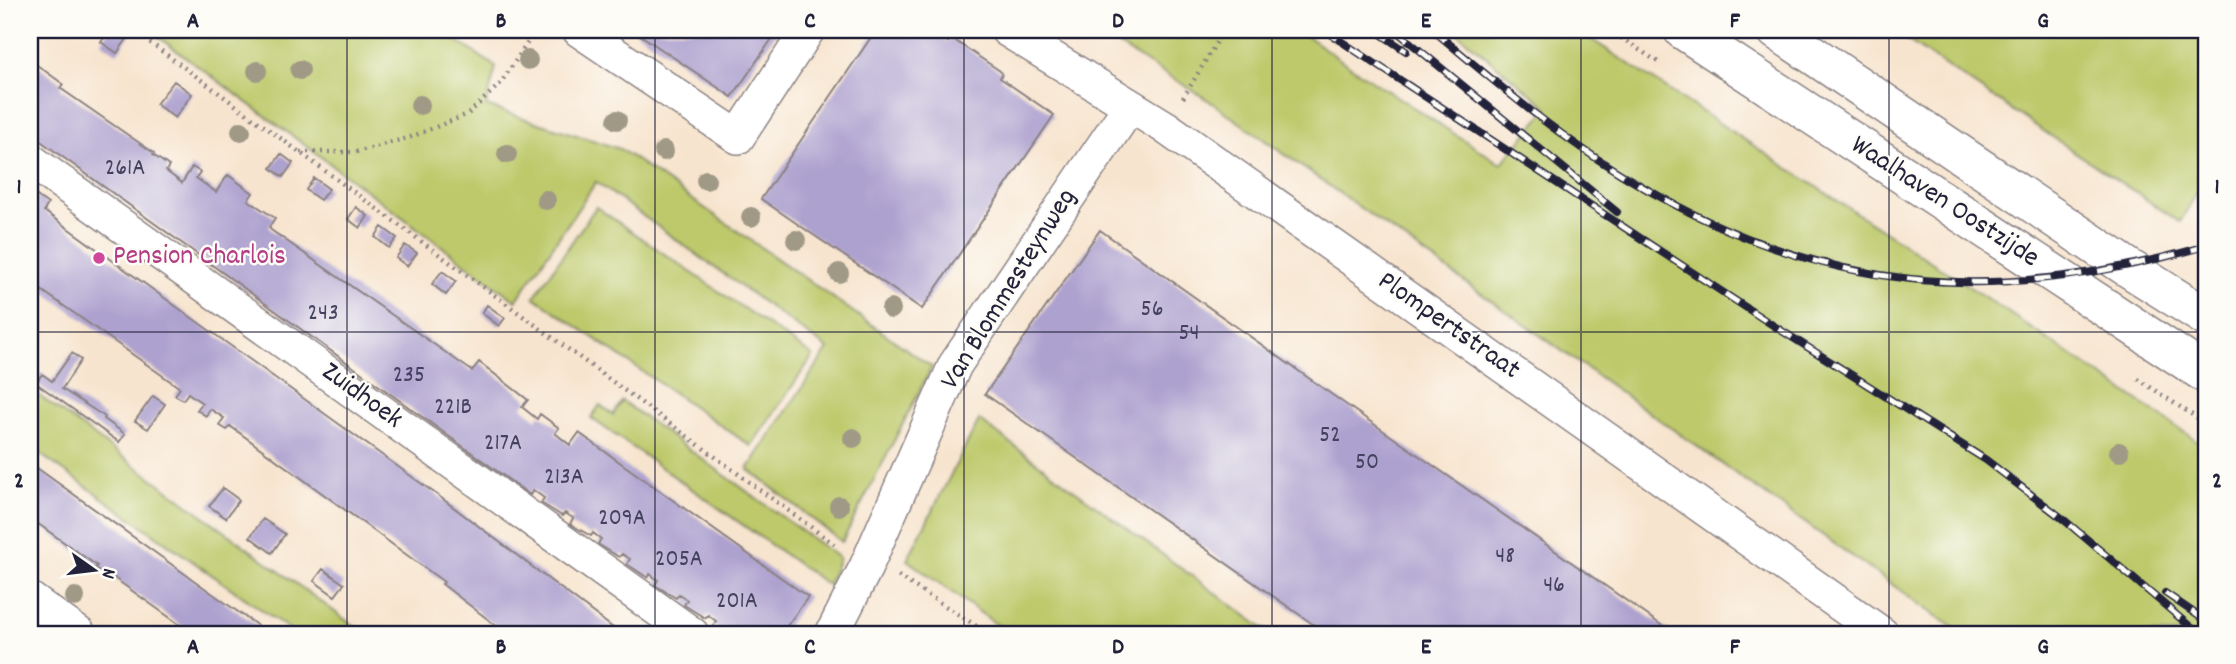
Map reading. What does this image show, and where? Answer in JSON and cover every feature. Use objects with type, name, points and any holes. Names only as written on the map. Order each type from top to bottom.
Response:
[{"type":"main road","name":"Waalhaven Oostzijde","points":[[1683,30],[2206,374]]},
{"type":"main road","name":"Waalhaven Oostzijde","points":[[1776,30],[2127,267],[2206,317]]},
{"type":"street","points":[[579,30],[738,137],[808,30]]},
{"type":"street","name":"Plompertstraat","points":[[1007,30],[1165,127],[1882,634]]},
{"type":"street","name":"Van Blommesteynweg","points":[[832,634],[866,567],[955,365],[1130,106]]},
{"type":"street","name":"Zuidhoek","points":[[30,159],[692,634]]},
{"type":"street","points":[[30,599],[79,634]]},
{"type":"path","points":[[133,30],[866,567],[903,577],[989,634]]},
{"type":"path","points":[[299,152],[356,152],[411,136],[468,114],[500,84],[536,30]]},
{"type":"path","points":[[1165,127],[1224,30]]},
{"type":"green space","points":[[149,30],[441,30],[496,67],[486,106],[620,149],[932,367],[842,542],[748,469],[828,349],[596,182],[516,301]]},
{"type":"green space","points":[[1093,30],[1298,30],[1501,164],[1548,108],[1454,30],[1577,30],[1994,303],[2206,447],[2206,634],[1962,634],[1205,98]]},
{"type":"green space","points":[[1892,30],[2206,30],[2206,177],[2180,222]]},
{"type":"green space","points":[[596,207],[813,356],[751,446],[534,297]]},
{"type":"green space","points":[[30,389],[365,634],[296,634],[30,447]]},
{"type":"green space","points":[[622,401],[839,558],[828,585],[591,418],[600,405],[613,415]]},
{"type":"green space","points":[[979,420],[1271,634],[1010,634],[907,560]]},
{"type":"building","points":[[110,30],[124,30],[130,35],[117,53],[101,42]]},
{"type":"building","points":[[633,30],[778,30],[732,97]]},
{"type":"building","points":[[876,30],[929,30],[948,42],[950,38],[1000,71],[1000,78],[1054,115],[922,309],[761,199]]},
{"type":"building","points":[[30,60],[63,84],[60,88],[154,153],[153,155],[169,166],[166,171],[182,183],[192,167],[200,172],[196,178],[216,192],[228,175],[253,193],[248,200],[275,218],[269,227],[271,230],[472,371],[479,362],[528,400],[522,407],[537,419],[540,414],[559,428],[555,433],[570,445],[579,433],[808,597],[781,634],[726,634],[713,626],[716,621],[708,615],[705,618],[684,605],[687,600],[679,594],[676,598],[655,585],[658,580],[650,574],[648,578],[627,564],[630,559],[622,554],[619,557],[598,544],[601,539],[593,533],[591,536],[570,524],[573,518],[565,513],[562,516],[541,503],[544,498],[533,490],[530,495],[31,134],[35,128],[30,124]]},
{"type":"building","points":[[174,81],[192,94],[175,118],[156,104]]},
{"type":"building","points":[[281,154],[293,163],[283,177],[271,168]]},
{"type":"building","points":[[314,178],[329,189],[320,200],[306,190]]},
{"type":"building","points":[[30,191],[48,204],[44,211],[440,497],[621,634],[507,634],[442,584],[444,582],[230,426],[227,430],[219,425],[224,418],[210,409],[206,416],[197,410],[202,403],[188,393],[183,400],[175,395],[180,388],[30,282]]},
{"type":"building","points":[[356,207],[368,216],[360,228],[348,219]]},
{"type":"building","points":[[382,227],[397,238],[389,248],[375,237]]},
{"type":"building","points":[[1100,230],[1674,634],[1327,634],[985,394]]},
{"type":"building","points":[[405,245],[417,253],[407,266],[396,258]]},
{"type":"building","points":[[442,271],[456,281],[446,295],[432,284]]},
{"type":"building","points":[[487,305],[505,318],[499,326],[482,313]]},
{"type":"building","points":[[72,353],[81,360],[62,389],[105,417],[104,419],[125,434],[119,442],[36,383],[42,374],[52,381]]},
{"type":"building","points":[[153,396],[165,404],[148,429],[135,421]]},
{"type":"building","points":[[30,463],[269,634],[193,634],[107,573],[106,575],[95,568],[97,566],[30,518]]},
{"type":"building","points":[[223,488],[239,500],[226,518],[209,506]]},
{"type":"building","points":[[263,519],[285,534],[272,553],[250,537]]},
{"type":"building","points":[[323,569],[344,584],[335,596],[314,581]]},
{"type":"railway","points":[[1324,30],[1771,324],[1986,460],[2063,519],[2199,634]]},
{"type":"railway","points":[[1375,30],[1406,51]]},
{"type":"railway","points":[[1395,30],[1617,212]]},
{"type":"railway","points":[[1433,30],[1554,128],[1631,180],[1702,218],[1772,247],[1841,268],[1911,279],[1982,282],[2054,278],[2129,265],[2206,246]]},
{"type":"railway","points":[[2165,593],[2206,621]]},
{"type":"place","name":"Pension Charlois","points":[[99,258]]}]
